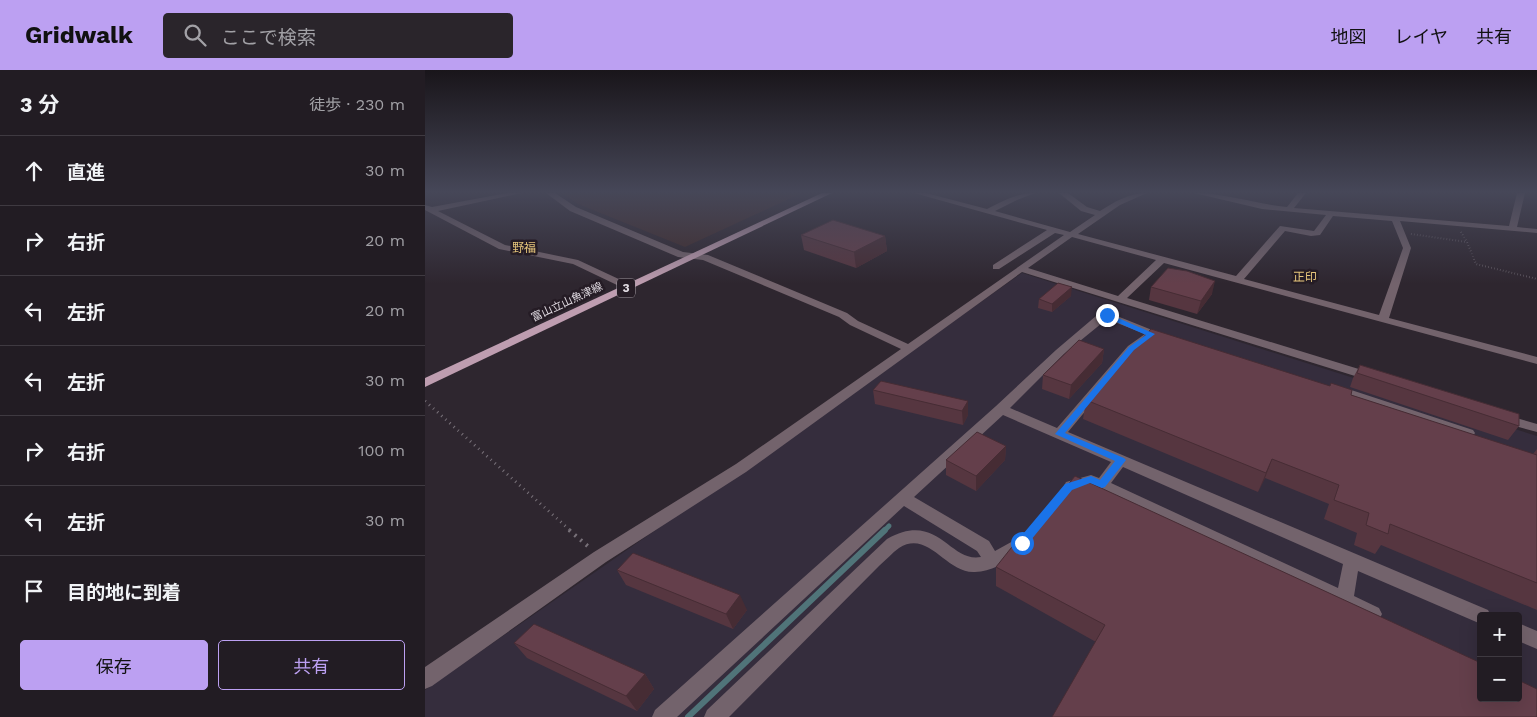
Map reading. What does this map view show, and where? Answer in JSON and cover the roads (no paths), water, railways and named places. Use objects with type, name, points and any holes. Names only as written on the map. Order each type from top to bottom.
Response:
[{"type":"main road","name":"富山立山魚津線","points":[[425,374],[749,223]]},
{"type":"main road","name":"富山立山魚津線","points":[[425,383],[763,223]]},
{"type":"street","points":[[458,223],[502,246],[540,256],[575,262],[620,283]]},
{"type":"street","points":[[606,223],[681,255],[705,257],[843,315],[854,324],[909,348]]},
{"type":"street","points":[[1028,223],[1537,361]]},
{"type":"street","points":[[425,679],[600,558],[741,468],[1086,223]]},
{"type":"street","points":[[1238,280],[1283,228],[1311,234],[1317,233],[1324,223]]},
{"type":"street","points":[[1383,319],[1407,248],[1397,223]]},
{"type":"street","points":[[1456,223],[1537,231]]},
{"type":"street","points":[[1513,228],[1514,223]]},
{"type":"street","points":[[996,267],[1053,230]]},
{"type":"street","points":[[1120,299],[1163,259]]},
{"type":"street","points":[[1021,269],[1385,381]]},
{"type":"street","points":[[663,717],[1001,409],[1060,352],[1100,318],[1107,315],[1151,334],[1179,343]]},
{"type":"street","points":[[1059,434],[1132,348],[1151,334]]},
{"type":"street","points":[[1321,385],[1481,438]]},
{"type":"street","points":[[1001,409],[1477,614]]},
{"type":"street","points":[[1490,414],[1537,428]]},
{"type":"street","points":[[1102,485],[1121,460]]},
{"type":"street","points":[[1063,494],[1069,487],[1091,480],[1387,620]]},
{"type":"street","points":[[903,498],[983,546],[992,562]]},
{"type":"street","points":[[714,717],[873,561],[899,540],[918,535],[939,543],[957,559],[973,565],[992,562],[1022,543],[1034,529]]},
{"type":"street","points":[[1344,600],[1352,560]]},
{"type":"street","points":[[1522,634],[1537,640]]},
{"type":"waterway","points":[[885,530],[889,526]]},
{"type":"waterway","points":[[688,717],[885,530]]},
{"type":"district","name":"野福","points":[[524,248]]},
{"type":"district","name":"正印","points":[[1305,277]]}]
